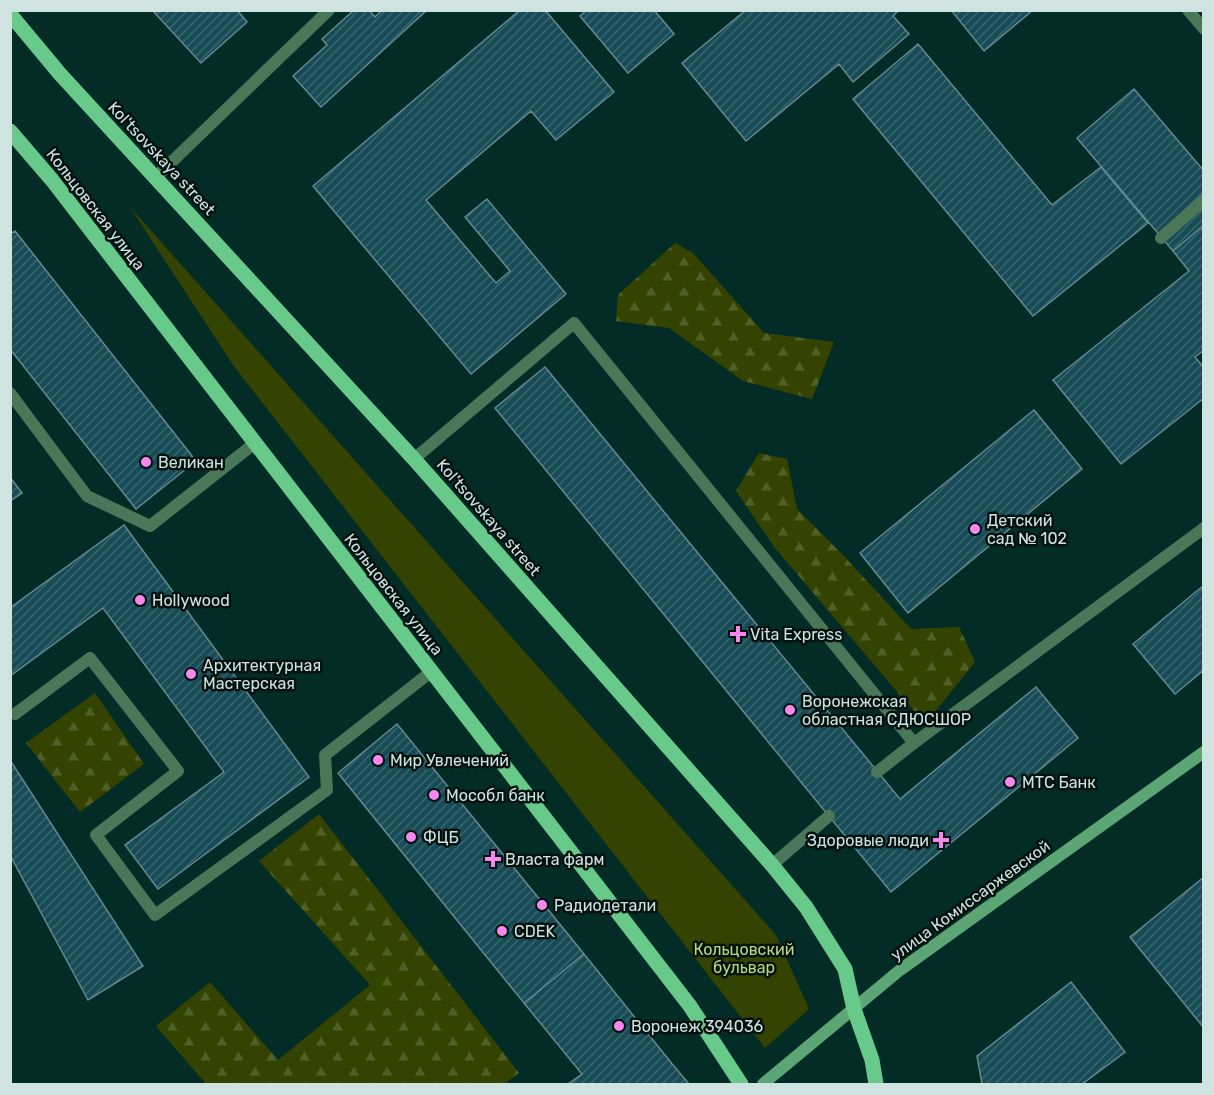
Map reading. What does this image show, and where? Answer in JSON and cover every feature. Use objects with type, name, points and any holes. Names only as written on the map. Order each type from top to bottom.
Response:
[{"type":"main road","name":"Kol'tsovskaya street","points":[[10,14],[60,74],[414,459],[772,866],[806,908],[845,969],[854,1009],[872,1060],[876,1084]]},
{"type":"main road","name":"Кольцовская улица","points":[[10,131],[59,190],[690,1006],[741,1084]]},
{"type":"street","points":[[156,177],[329,10]]},
{"type":"street","points":[[1188,10],[1203,29]]},
{"type":"street","points":[[1161,238],[1203,200]]},
{"type":"street","points":[[414,459],[574,323],[914,743]]},
{"type":"street","points":[[10,393],[87,496],[150,526],[255,443]]},
{"type":"street","points":[[877,772],[1203,528]]},
{"type":"street","points":[[15,714],[90,658],[178,771],[96,835],[155,915],[327,790],[325,755],[432,671]]},
{"type":"street","name":"улица Комиссаржевской","points":[[763,1084],[900,970],[1203,752]]},
{"type":"street","points":[[772,866],[829,816]]},
{"type":"green space","name":"Кольцовский бульвар","points":[[130,207],[776,935],[809,1009],[765,1048],[233,365]]},
{"type":"green space","points":[[675,243],[693,253],[764,333],[834,342],[812,399],[743,381],[669,328],[616,321],[618,295]]},
{"type":"green space","points":[[759,453],[787,459],[797,509],[911,629],[959,627],[975,662],[926,723],[775,548],[736,491]]},
{"type":"green space","points":[[95,693],[144,764],[80,812],[26,743]]},
{"type":"green space","points":[[319,814],[519,1073],[504,1084],[206,1084],[156,1026],[210,982],[278,1060],[370,985],[259,861]]},
{"type":"building","points":[[152,10],[237,10],[247,22],[201,63]]},
{"type":"building","points":[[354,10],[369,10],[375,17],[382,10],[427,10],[321,107],[293,76],[327,45],[322,39]]},
{"type":"building","points":[[520,10],[545,10],[614,92],[556,140],[531,111],[426,200],[496,283],[510,271],[465,217],[487,199],[566,294],[471,374],[313,186]]},
{"type":"building","points":[[587,10],[654,10],[674,34],[628,73],[580,16]]},
{"type":"building","points":[[746,10],[899,10],[893,16],[909,34],[853,82],[839,64],[746,141],[682,63]]},
{"type":"building","points":[[951,10],[1033,10],[984,51]]},
{"type":"building","points":[[918,44],[1052,205],[1101,167],[1148,223],[1033,316],[853,99]]},
{"type":"building","points":[[1134,89],[1204,171],[1204,225],[1173,251],[1077,138]]},
{"type":"building","points":[[1204,225],[1204,350],[1195,357],[1204,368],[1204,398],[1121,464],[1053,380],[1189,271],[1173,251]]},
{"type":"building","points":[[15,231],[196,461],[136,509],[10,349],[10,234]]},
{"type":"building","points":[[545,367],[900,799],[1036,687],[1078,738],[891,892],[495,408]]},
{"type":"building","points":[[1034,410],[1082,469],[908,613],[860,553]]},
{"type":"building","points":[[10,477],[22,493],[10,501]]},
{"type":"building","points":[[124,525],[309,777],[158,889],[125,845],[224,772],[103,608],[10,676],[10,608]]},
{"type":"building","points":[[1204,585],[1204,670],[1175,694],[1133,644]]},
{"type":"building","points":[[397,724],[584,954],[524,1003],[338,773]]},
{"type":"building","points":[[10,760],[143,966],[88,1000],[10,855]]},
{"type":"building","points":[[1204,877],[1204,1028],[1130,937]]},
{"type":"building","points":[[584,954],[689,1084],[568,1084],[582,1074],[524,1003]]},
{"type":"building","points":[[1071,982],[1125,1052],[1082,1084],[982,1084],[977,1056]]},
{"type":"place","name":"Великан","points":[[146,462]]},
{"type":"place","name":"Детский сад № 102","points":[[975,529]]},
{"type":"place","name":"Hollywood","points":[[140,600]]},
{"type":"place","name":"Vita Express","points":[[738,634]]},
{"type":"place","name":"Архитектурная Мастерская","points":[[191,674]]},
{"type":"place","name":"Воронежская областная СДЮСШОР","points":[[790,710]]},
{"type":"place","name":"Мир Увлечений","points":[[378,760]]},
{"type":"place","name":"МТС Банк","points":[[1010,782]]},
{"type":"place","name":"Мособл банк","points":[[434,795]]},
{"type":"place","name":"ФЦБ","points":[[411,837]]},
{"type":"place","name":"Здоровые люди","points":[[941,840]]},
{"type":"place","name":"Власта фарм","points":[[493,859]]},
{"type":"place","name":"Радиодетали","points":[[542,905]]},
{"type":"place","name":"CDEK","points":[[502,931]]},
{"type":"place","name":"Воронеж 394036","points":[[619,1026]]}]
